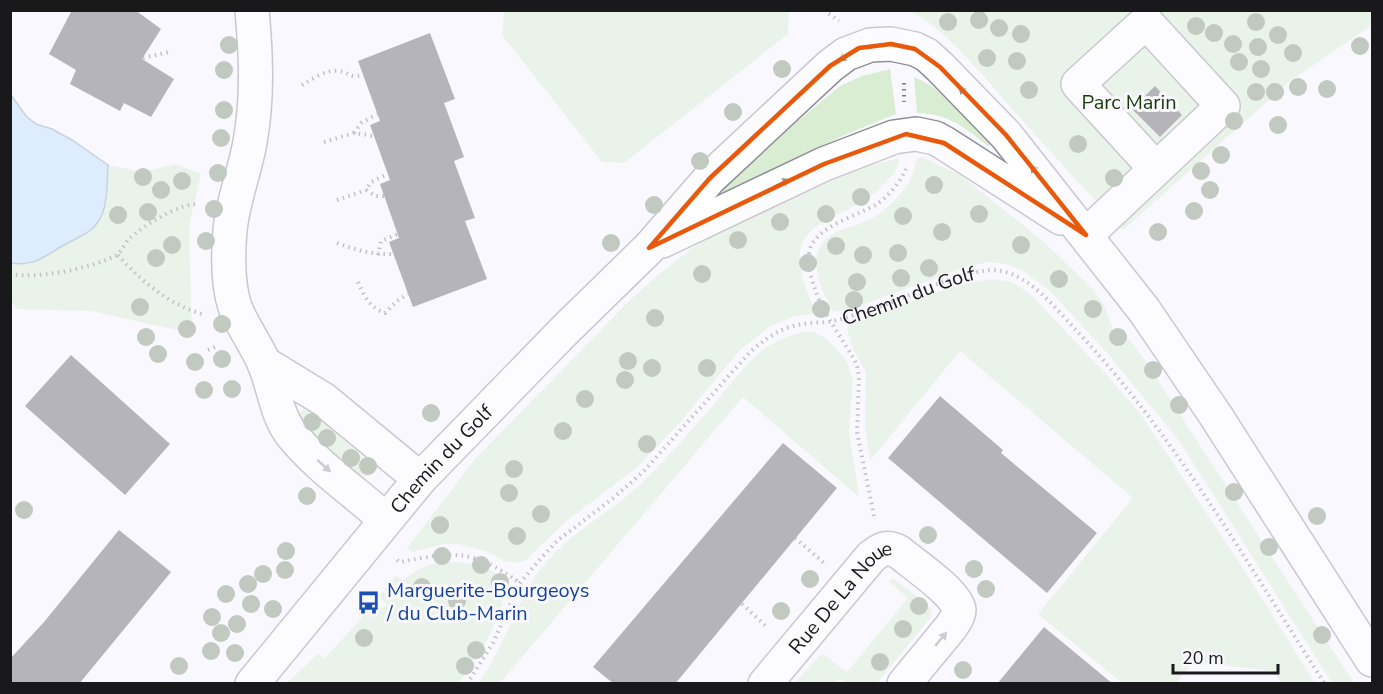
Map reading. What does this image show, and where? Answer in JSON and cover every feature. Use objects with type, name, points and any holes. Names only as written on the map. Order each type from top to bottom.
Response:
[{"type":"street","points":[[252,10],[256,68],[254,109],[250,142],[233,210],[229,259],[231,290],[236,307],[264,363],[284,424],[291,435],[386,520]]},
{"type":"street","name":"Chemin du Golf","points":[[252,684],[420,479],[564,331],[649,248],[710,178],[830,66],[859,48],[891,44],[915,49],[940,67],[1006,135],[1086,235],[1172,350],[1372,660]]},
{"type":"street","name":"Chemin du Golf","points":[[649,248],[740,202],[824,164],[906,134],[925,135],[944,142],[1086,235]]},
{"type":"street","points":[[1086,235],[1155,168]]},
{"type":"street","points":[[264,363],[323,399],[420,479]]},
{"type":"street","name":"Rue De La Noue","points":[[765,684],[871,557],[886,547],[899,552],[951,595],[959,610],[957,619],[904,684]]},
{"type":"path","points":[[824,10],[844,25]]},
{"type":"path","points":[[143,58],[169,52]]},
{"type":"path","points":[[302,85],[329,72],[340,71],[353,77],[363,75]]},
{"type":"path","points":[[903,75],[904,103]]},
{"type":"path","points":[[354,133],[362,123],[377,114]]},
{"type":"path","points":[[324,142],[354,133],[374,136]]},
{"type":"path","points":[[875,519],[857,432],[859,377],[857,365],[815,290],[808,265],[809,250],[815,239],[825,230],[879,202],[894,188],[907,165]]},
{"type":"path","points":[[337,200],[366,190],[372,182],[388,174]]},
{"type":"path","points":[[366,190],[376,196],[384,196]]},
{"type":"path","points":[[10,274],[24,276],[60,271],[93,264],[118,255],[130,238],[153,222],[177,209],[194,203],[199,205]]},
{"type":"path","points":[[378,255],[381,241],[398,234]]},
{"type":"path","points":[[337,243],[378,255],[394,254]]},
{"type":"path","points":[[118,255],[154,289],[191,312],[199,313]]},
{"type":"path","name":"Chemin du Golf","points":[[468,684],[493,643],[520,583],[558,540],[611,500],[657,457],[751,351],[769,335],[786,327],[831,322],[968,275],[999,270],[1024,281],[1057,309],[1141,404],[1198,483],[1325,684]]},
{"type":"path","points":[[358,282],[365,298],[379,311],[385,313],[408,294]]},
{"type":"path","points":[[795,538],[830,568]]},
{"type":"path","points":[[399,562],[454,554],[477,558],[497,566],[520,583]]},
{"type":"path","points":[[741,604],[775,633]]},
{"type":"highlighted area","points":[[891,44],[915,49],[940,67],[1006,135],[1086,235],[944,143],[906,134],[824,164],[649,248],[710,178],[830,66],[859,48]]},
{"type":"green space","name":"Parc Marin","points":[[1372,10],[1372,25],[1289,82],[1123,230],[967,58],[936,28],[908,11]]},
{"type":"green space","points":[[504,11],[787,11],[789,13],[788,34],[624,163],[602,162],[502,35]]},
{"type":"green space","points":[[890,69],[896,114],[842,136],[725,194],[720,186],[840,86],[862,76]]},
{"type":"green space","points":[[914,77],[936,89],[956,106],[994,141],[992,145],[988,146],[963,127],[947,119],[917,113]]},
{"type":"green space","points":[[10,95],[26,116],[36,124],[52,129],[72,140],[108,165],[142,172],[175,164],[201,174],[189,225],[191,312],[195,334],[91,311],[17,309],[11,302]]},
{"type":"green space","points":[[922,157],[960,175],[1043,241],[1094,290],[1105,307],[1113,329],[1131,341],[1144,359],[1354,683],[1332,683],[1180,442],[1109,355],[1049,290],[1023,271],[1006,264],[988,262],[965,267],[857,307],[833,312],[823,291],[816,267],[818,251],[822,244],[833,234],[871,219],[888,207],[907,186],[917,158]]},
{"type":"green space","points":[[899,158],[894,173],[876,192],[819,225],[804,240],[800,250],[801,272],[816,314],[795,316],[769,327],[740,350],[675,428],[635,469],[564,523],[526,560],[516,563],[504,561],[488,552],[458,544],[445,544],[412,552],[407,548],[475,459],[626,304],[659,274],[691,249],[721,230],[856,169]]},
{"type":"green space","points":[[994,279],[1012,282],[1031,295],[1106,374],[1142,416],[1241,565],[1315,683],[1282,683],[1273,671],[1193,662],[1176,683],[1122,683],[1038,614],[1133,498],[960,351],[870,461],[865,425],[866,372],[852,347],[847,328],[855,322],[932,294],[978,281]]},
{"type":"green space","points":[[813,331],[828,340],[846,360],[853,379],[849,431],[859,497],[743,397],[500,683],[478,683],[495,656],[530,584],[550,558],[643,482],[756,356],[781,339]]},
{"type":"green space","points":[[312,411],[370,464],[373,468],[371,472],[365,477],[359,475],[303,425],[298,418],[299,412]]},
{"type":"green space","points":[[444,562],[478,565],[493,572],[505,583],[504,596],[489,636],[458,683],[287,683],[319,653],[324,659],[367,612],[374,618],[386,604],[379,597],[395,576],[404,580],[422,568]]},
{"type":"green space","points":[[893,578],[932,611],[931,617],[877,683],[846,683],[840,678],[835,683],[795,683],[823,654],[847,672],[908,598],[889,582]]},
{"type":"water","points":[[11,95],[26,116],[36,124],[52,129],[72,140],[108,165],[106,201],[100,219],[92,229],[34,262],[19,264],[11,263]]},
{"type":"building","points":[[72,10],[135,10],[161,29],[142,59],[174,79],[151,117],[124,103],[120,111],[70,84],[76,70],[49,54]]},
{"type":"building","points":[[430,33],[455,99],[444,103],[464,157],[454,161],[475,218],[465,221],[487,279],[413,307],[389,242],[399,238],[380,184],[390,180],[370,125],[380,121],[358,61]]},
{"type":"building","points":[[1155,86],[1182,115],[1160,137],[1132,109]]},
{"type":"building","points":[[71,355],[170,444],[125,495],[25,406]]},
{"type":"building","points":[[940,396],[1003,450],[1001,453],[1097,533],[1047,593],[888,458]]},
{"type":"building","points":[[783,443],[837,488],[675,684],[614,684],[593,667]]},
{"type":"building","points":[[119,530],[171,572],[79,684],[10,684],[10,659],[44,622]]},
{"type":"building","points":[[1044,627],[1113,684],[997,684]]},
{"type":"place","name":"Marguerite-Bourgeoys / du Club-Marin","points":[[369,602]]}]
